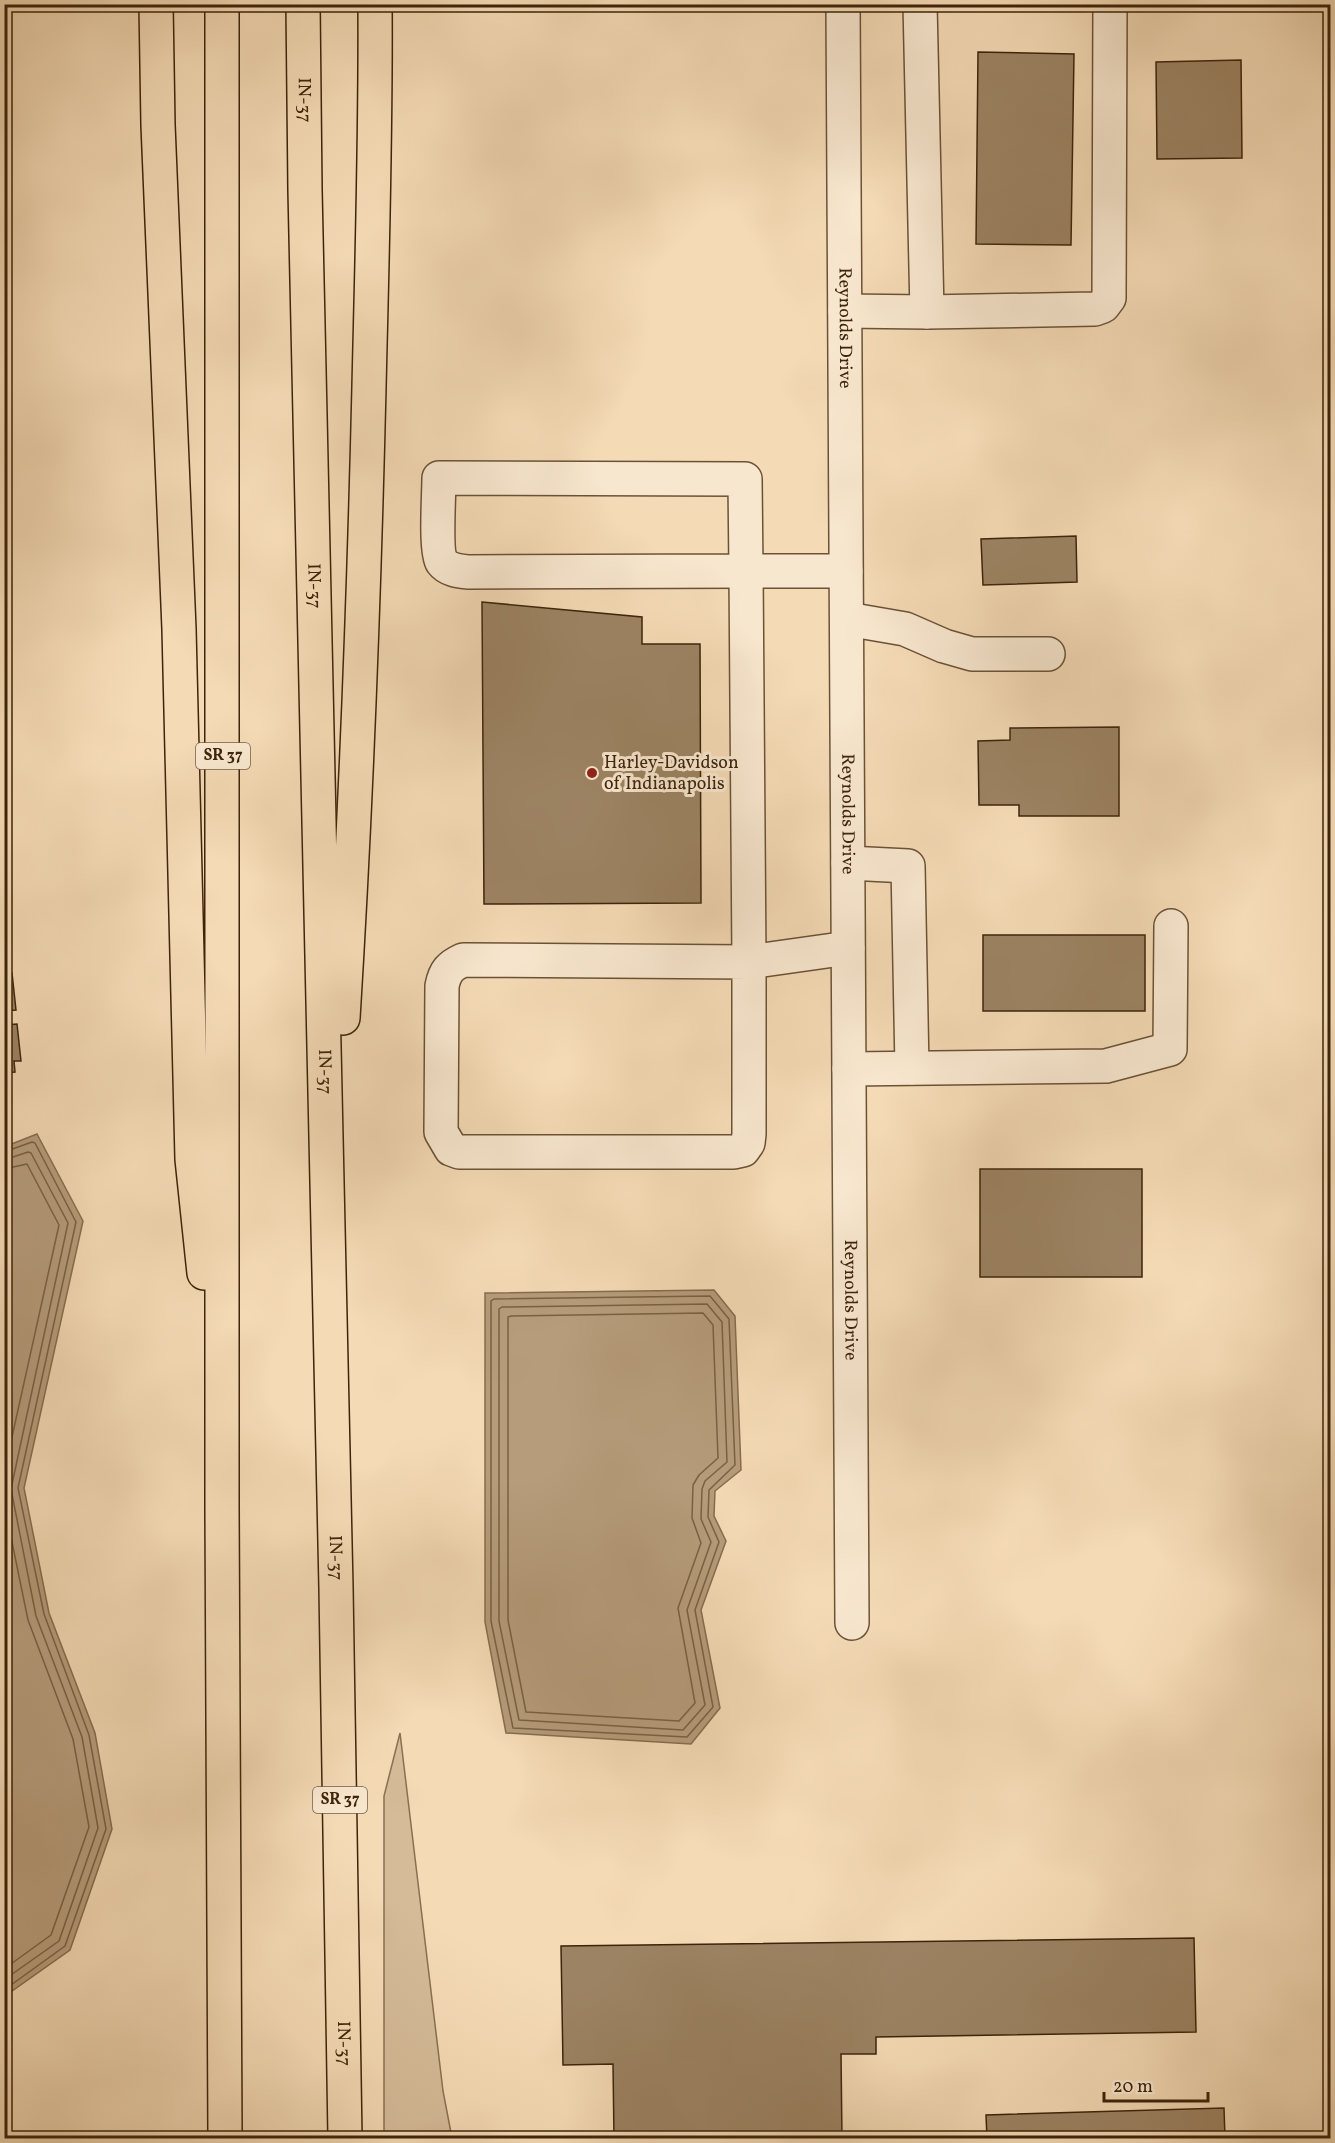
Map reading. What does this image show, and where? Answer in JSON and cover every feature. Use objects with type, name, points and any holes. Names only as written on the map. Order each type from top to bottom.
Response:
[{"type":"highway","points":[[156,4],[158,125],[179,629],[192,1159],[222,1439]]},
{"type":"highway","name":"SR 37","points":[[222,4],[222,1439],[225,2139]]},
{"type":"highway","name":"IN-37","points":[[303,4],[305,202],[345,2139]]},
{"type":"highway","points":[[328,1257],[352,869],[365,556],[374,211],[375,4]]},
{"type":"street","name":"Reynolds Drive","points":[[843,4],[852,1623]]},
{"type":"street","points":[[920,4],[927,312]]},
{"type":"street","points":[[845,310],[927,312],[1095,309],[1103,306],[1109,298],[1110,4]]},
{"type":"street","points":[[846,571],[746,572],[468,572],[451,569],[442,562],[439,547],[439,478],[745,479],[746,572],[749,962],[749,1134],[748,1143],[743,1150],[734,1152],[459,1152],[451,1149],[441,1132],[442,986],[444,974],[451,965],[463,960],[749,962],[848,948]]},
{"type":"street","points":[[847,619],[905,629],[944,646],[972,654],[1048,654]]},
{"type":"street","points":[[848,863],[908,866],[912,1068]]},
{"type":"street","points":[[849,1069],[1106,1066],[1170,1049],[1171,926]]},
{"type":"shaded area","points":[[400,1733],[443,2091],[452,2138],[384,2138],[384,1796]]},
{"type":"water","points":[[37,1134],[83,1221],[24,1488],[49,1613],[95,1733],[112,1829],[70,1950],[12,1991],[4,1991],[4,1147]]},
{"type":"water","points":[[714,1290],[735,1316],[741,1470],[715,1491],[714,1516],[726,1541],[701,1610],[720,1708],[691,1744],[506,1733],[485,1622],[485,1293]]},
{"type":"building","points":[[978,52],[1074,54],[1071,245],[976,244]]},
{"type":"building","points":[[1241,60],[1242,158],[1157,159],[1156,62]]},
{"type":"building","points":[[1076,536],[1077,582],[983,585],[981,539]]},
{"type":"building","name":"Harley-Davidson of Indianapolis","points":[[482,602],[642,617],[642,644],[700,644],[701,903],[484,904]]},
{"type":"building","points":[[1119,727],[1119,816],[1019,816],[1019,805],[979,805],[978,741],[1010,740],[1010,728]]},
{"type":"building","points":[[983,935],[1145,935],[1145,1011],[983,1011]]},
{"type":"building","points":[[12,973],[16,1010],[4,1011],[4,974]]},
{"type":"building","points":[[17,1024],[21,1061],[14,1061],[15,1072],[4,1073],[4,1025]]},
{"type":"building","points":[[980,1169],[1142,1169],[1142,1277],[980,1277]]},
{"type":"building","points":[[1194,1938],[1196,2032],[876,2037],[876,2054],[841,2054],[842,2138],[614,2138],[613,2064],[563,2065],[561,1946]]},
{"type":"building","points":[[1224,2108],[1225,2138],[987,2138],[986,2115]]},
{"type":"place","name":"Harley-Davidson of Indianapolis","points":[[592,773]]}]
